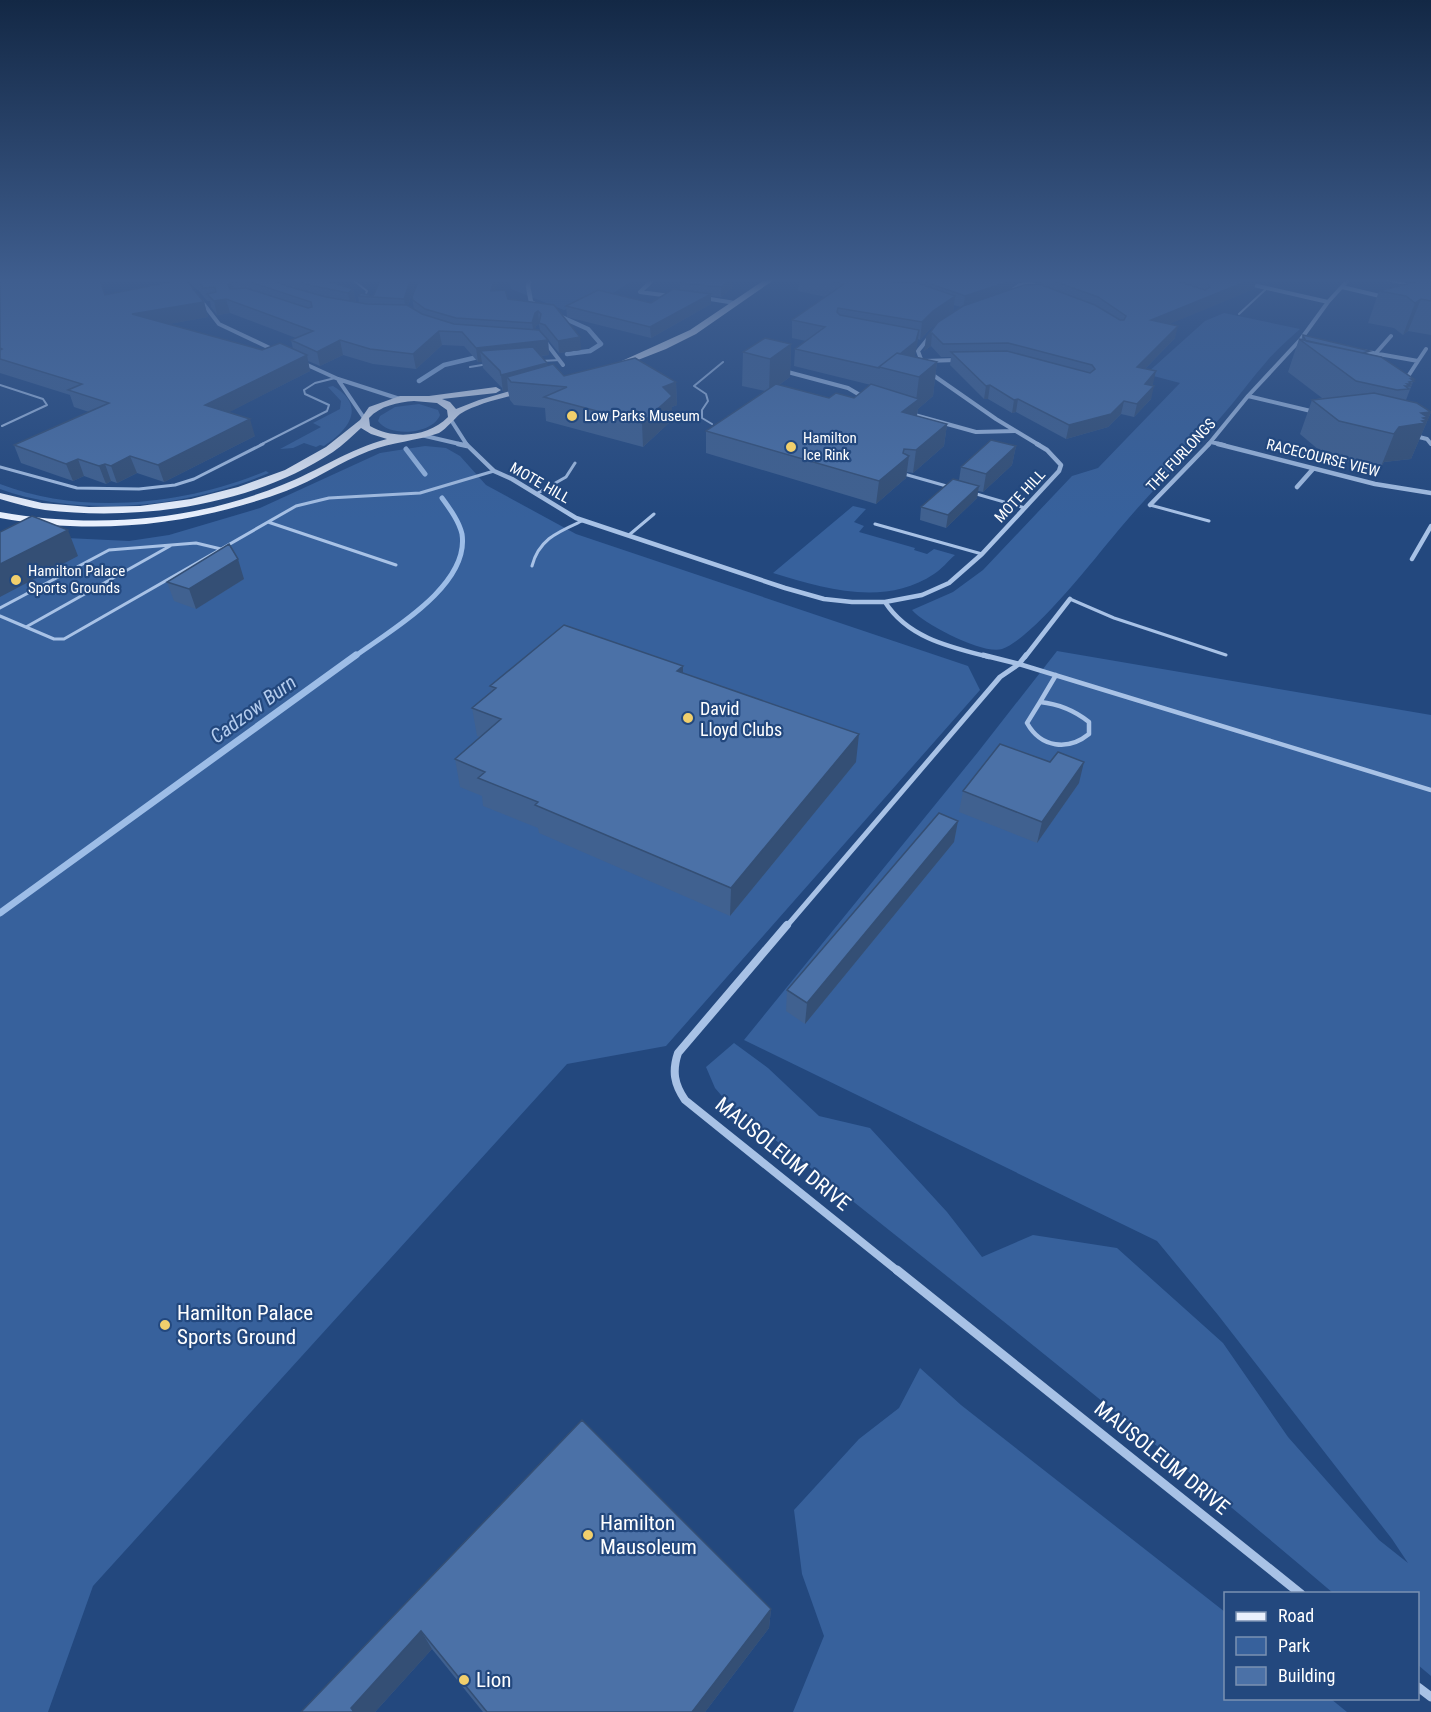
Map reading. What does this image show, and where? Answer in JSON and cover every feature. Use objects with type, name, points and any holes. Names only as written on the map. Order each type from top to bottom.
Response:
[{"type":"main road","points":[[611,367],[631,359]]},
{"type":"main road","points":[[0,496],[42,506],[98,510],[144,508],[199,500],[261,482],[294,469],[336,445],[364,420],[372,409],[399,399],[537,386],[482,402],[452,417],[438,429],[364,449],[284,488],[196,513],[152,520],[89,524],[48,522],[0,515]]},
{"type":"main road","points":[[418,398],[444,403],[452,410],[452,417]]},
{"type":"main road","points":[[364,420],[365,427],[377,433],[412,436]]},
{"type":"street","points":[[294,359],[336,379],[399,399]]},
{"type":"street","name":"THE FURLONGS","points":[[1150,505],[1211,442],[1248,396],[1283,359]]},
{"type":"street","points":[[1404,359],[1418,362]]},
{"type":"street","points":[[1402,386],[1420,359]]},
{"type":"street","points":[[560,360],[563,364]]},
{"type":"street","points":[[921,361],[964,360]]},
{"type":"street","name":"MOTE HILL","points":[[452,417],[467,446],[494,471],[582,520],[824,599],[885,602],[922,595],[949,584],[982,555],[1059,471],[1060,465],[1047,450],[933,376],[921,361]]},
{"type":"street","points":[[776,368],[848,388],[867,399]]},
{"type":"street","points":[[336,379],[364,420]]},
{"type":"street","points":[[1248,396],[1324,414]]},
{"type":"street","points":[[909,414],[976,432],[1015,431]]},
{"type":"street","points":[[1407,434],[1427,439],[1431,444]]},
{"type":"street","name":"MOTE HILL","points":[[412,436],[435,437],[467,446]]},
{"type":"street","name":"RACECOURSE VIEW","points":[[1211,442],[1375,484],[1431,493]]},
{"type":"street","points":[[1298,486],[1313,469]]},
{"type":"street","points":[[1412,560],[1431,526]]},
{"type":"street","points":[[885,602],[898,621],[915,631],[938,641],[1019,664],[1070,599]]},
{"type":"street","name":"MAUSOLEUM DRIVE","points":[[1019,664],[1000,677],[678,1053],[673,1065],[676,1088],[686,1100],[895,1270],[1300,1592]]},
{"type":"street","points":[[1419,1687],[1431,1697]]},
{"type":"lane","points":[[531,361],[560,360]]},
{"type":"lane","points":[[712,424],[702,418],[702,410],[708,401],[706,394],[694,386],[723,362]]},
{"type":"lane","points":[[470,367],[495,363]]},
{"type":"lane","points":[[0,467],[77,488],[140,489],[183,483],[327,411],[329,405],[305,394],[304,390],[315,383],[336,379]]},
{"type":"lane","points":[[0,385],[43,399],[47,405],[1,426]]},
{"type":"lane","points":[[536,494],[566,477],[575,463]]},
{"type":"lane","points":[[0,616],[54,639],[68,637],[296,506],[317,500],[428,491],[494,471]]},
{"type":"lane","points":[[904,474],[959,490]]},
{"type":"lane","points":[[970,493],[1025,508]]},
{"type":"lane","points":[[1150,505],[1209,521]]},
{"type":"lane","points":[[629,536],[654,514]]},
{"type":"lane","points":[[532,566],[535,549],[544,540],[582,520]]},
{"type":"lane","points":[[268,522],[396,565]]},
{"type":"lane","points":[[875,524],[982,555]]},
{"type":"lane","points":[[0,608],[109,550],[196,543],[221,549]]},
{"type":"lane","points":[[26,627],[172,545]]},
{"type":"lane","points":[[1070,599],[1114,618],[1226,655]]},
{"type":"lane","points":[[1019,664],[1431,790]]},
{"type":"lane","points":[[1040,702],[1063,704],[1077,711],[1089,722],[1089,734],[1076,744],[1060,746],[1043,741],[1030,732],[1026,723],[1056,675]]},
{"type":"green space","points":[[1163,359],[1269,359],[1048,613],[1015,642],[1002,649],[982,648],[941,631],[912,610],[953,592],[983,570],[1072,476],[1098,468],[1180,383],[1146,374]]},
{"type":"green space","points":[[333,386],[343,394],[352,410],[351,418],[341,433],[324,446],[316,447],[304,443],[293,448],[280,449],[321,427],[313,423],[340,409],[341,401],[328,387]]},
{"type":"green space","points":[[419,404],[438,410],[440,415],[436,421],[420,430],[401,432],[392,430],[378,421],[380,416],[395,407]]},
{"type":"green space","name":"Hamilton Palace Sports Ground","points":[[425,446],[446,448],[460,456],[486,485],[576,534],[968,666],[980,690],[666,1046],[567,1064],[93,1586],[48,1712],[0,1712],[0,560],[46,537],[129,541],[169,535],[260,508],[380,453]]},
{"type":"green space","points":[[266,471],[269,473],[205,494],[136,505],[66,504],[0,489],[0,484],[32,494],[65,500],[99,503],[134,502],[202,492]]},
{"type":"green space","points":[[853,506],[866,509],[854,522],[864,526],[859,532],[915,548],[914,550],[927,554],[934,549],[955,555],[937,572],[915,584],[895,590],[875,592],[834,589],[773,573]]},
{"type":"green space","points":[[1057,651],[1431,715],[1431,1676],[1419,1666],[1419,1592],[1332,1592],[1108,1406],[727,1102],[715,1088],[706,1067],[734,1043],[768,1068],[819,1116],[870,1128],[947,1212],[982,1257],[1033,1235],[1117,1248],[1223,1343],[1288,1437],[1379,1540],[1408,1563],[1392,1539],[1218,1315],[1157,1241],[744,1040]]},
{"type":"green space","points":[[920,1368],[961,1405],[1224,1611],[1224,1700],[1332,1700],[1347,1712],[793,1712],[824,1636],[802,1574],[794,1510],[859,1439],[899,1408]]},
{"type":"building","points":[[0,359],[299,359],[205,405],[250,419],[158,465],[130,456],[111,466],[105,464],[99,466],[78,459],[66,464],[14,445],[109,403],[68,390],[82,384]]},
{"type":"building","points":[[488,359],[543,359],[547,363],[501,375]]},
{"type":"building","points":[[637,359],[676,382],[663,387],[672,396],[642,423],[544,397],[567,387],[511,382],[507,377],[553,364],[564,376]]},
{"type":"building","points":[[839,359],[889,359],[879,368]]},
{"type":"building","points":[[889,359],[923,359],[937,362],[919,377],[879,367]]},
{"type":"building","points":[[958,359],[1037,359],[1090,373],[1095,369],[1092,365],[1069,359],[1145,359],[1137,367],[1156,371],[1145,384],[1154,386],[1137,404],[1124,401],[1111,414],[1069,425],[1018,399],[1014,400],[990,385],[986,386]]},
{"type":"building","points":[[1326,359],[1384,359],[1414,379],[1409,382],[1411,384],[1407,384],[1410,386],[1405,386],[1409,389],[1397,390],[1356,381]]},
{"type":"building","points":[[776,384],[829,398],[836,393],[854,398],[871,384],[919,399],[902,412],[947,424],[916,450],[904,449],[903,453],[909,456],[879,481],[706,431]]},
{"type":"building","points":[[1374,393],[1417,403],[1431,412],[1421,413],[1427,417],[1423,418],[1427,420],[1422,421],[1425,423],[1399,427],[1394,434],[1339,421],[1312,400]]},
{"type":"building","points":[[991,440],[1016,446],[986,474],[961,467]]},
{"type":"building","points":[[953,479],[979,486],[948,515],[921,507]]},
{"type":"building","points":[[32,516],[68,530],[0,564],[0,532]]},
{"type":"building","points":[[229,544],[238,559],[189,589],[167,582]]},
{"type":"building","points":[[564,625],[683,666],[677,671],[859,734],[731,888],[535,805],[538,802],[478,778],[485,772],[455,759],[501,719],[472,708],[496,688],[490,686]]},
{"type":"building","points":[[1000,744],[1050,762],[1058,752],[1084,762],[1042,822],[963,791]]},
{"type":"building","points":[[939,813],[958,821],[807,1003],[787,990]]},
{"type":"building","name":"Hamilton Mausoleum","points":[[582,1420],[771,1609],[692,1712],[487,1712],[421,1631],[351,1708],[354,1712],[301,1712]]},
{"type":"waterway","name":"Cadzow Burn","points":[[419,381],[444,365],[470,359]]},
{"type":"waterway","name":"Cadzow Burn","points":[[406,449],[425,474]]},
{"type":"waterway","name":"Cadzow Burn","points":[[354,657],[424,605],[441,589],[453,572],[461,553],[462,534],[442,498]]},
{"type":"waterway","name":"Cadzow Burn","points":[[0,913],[356,655]]},
{"type":"place","name":"Low Parks Museum","points":[[572,416]]},
{"type":"place","name":"Hamilton Ice Rink","points":[[791,447]]},
{"type":"place","name":"Hamilton Palace Sports Grounds","points":[[16,580]]},
{"type":"place","name":"David Lloyd Clubs","points":[[688,718]]},
{"type":"place","name":"Hamilton Palace Sports Ground","points":[[165,1325]]},
{"type":"place","name":"Hamilton Mausoleum","points":[[588,1535]]},
{"type":"place","name":"Lion","points":[[464,1680]]}]
